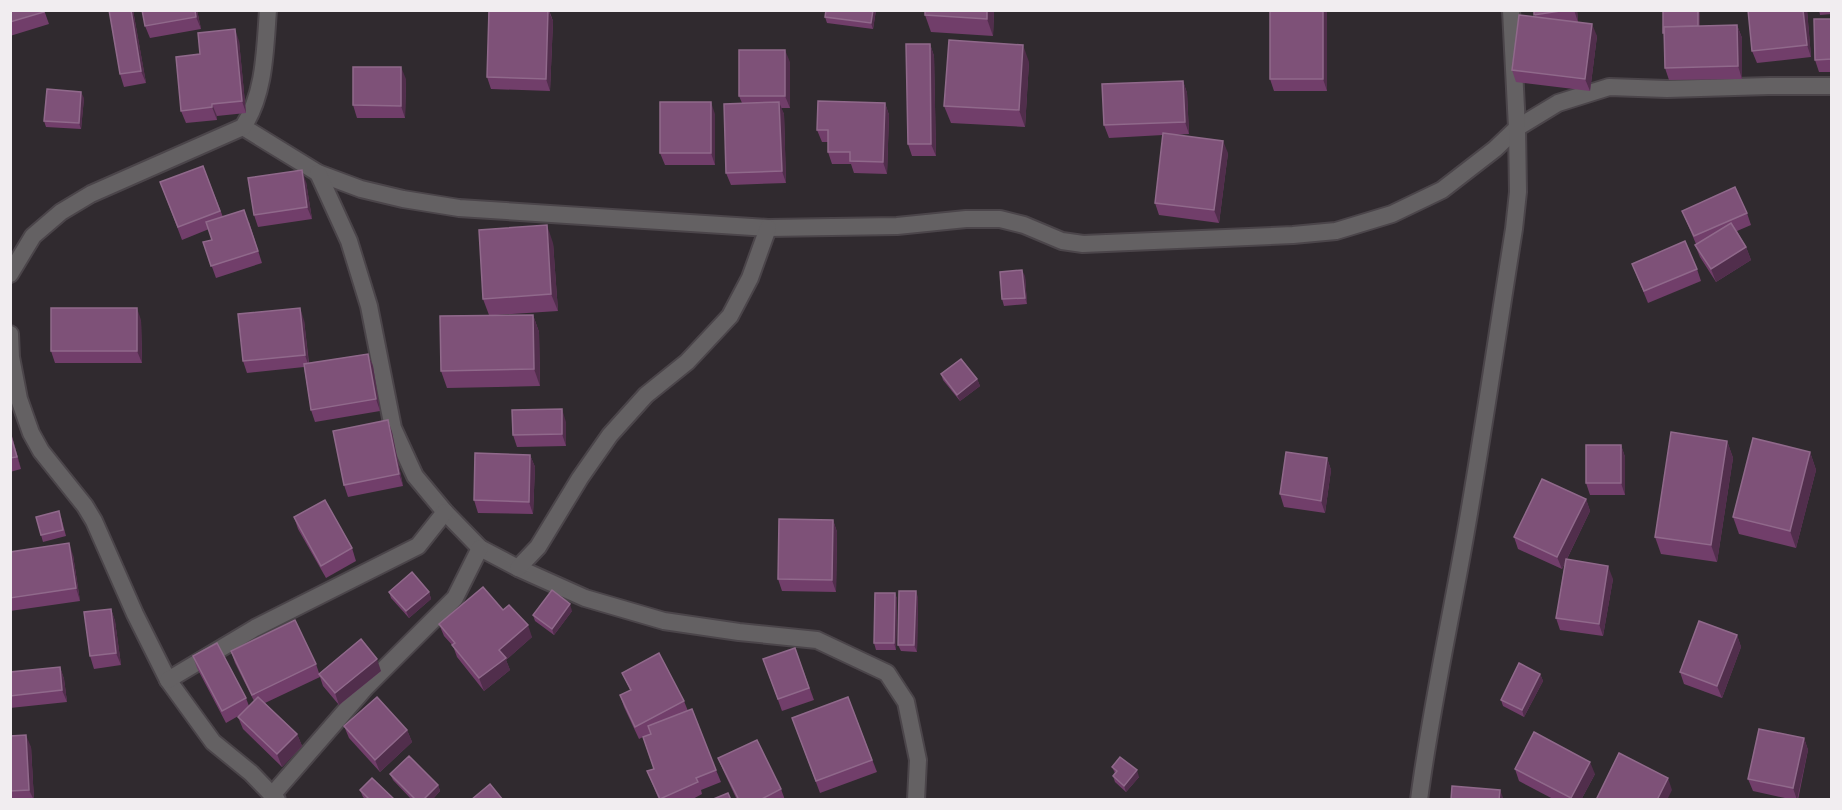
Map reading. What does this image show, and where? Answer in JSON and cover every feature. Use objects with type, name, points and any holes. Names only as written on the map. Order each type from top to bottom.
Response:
[{"type":"street","points":[[10,274],[33,236],[61,212],[91,194],[243,127],[252,113],[258,92],[268,10]]},
{"type":"street","points":[[1419,800],[1427,739],[1464,547],[1514,229],[1518,192],[1511,10]]},
{"type":"street","points":[[243,127],[318,173],[361,189],[403,200],[459,208],[768,228],[897,226],[966,219],[1000,219],[1024,225],[1062,241],[1083,244],[1336,231],[1392,214],[1442,190],[1495,149],[1517,128],[1557,103],[1609,87],[1667,89],[1832,86]]},
{"type":"street","points":[[318,173],[349,241],[369,306],[393,428],[415,476],[445,512],[480,548],[585,598],[664,621],[738,632],[818,640],[887,673],[906,702],[918,760],[916,800]]},
{"type":"street","points":[[518,568],[538,547],[580,478],[610,435],[646,395],[687,362],[730,316],[750,278],[768,228]]},
{"type":"street","points":[[10,334],[15,401],[41,451],[85,506],[94,521],[135,614],[168,680],[213,742],[275,797],[366,687],[454,598],[480,548]]},
{"type":"street","points":[[168,680],[255,628],[418,546],[445,512]]},
{"type":"building","points":[[10,10],[44,10],[44,12],[10,22]]},
{"type":"building","points":[[109,10],[131,10],[141,71],[120,74]]},
{"type":"building","points":[[142,10],[195,10],[196,17],[145,26]]},
{"type":"building","points":[[489,10],[548,10],[546,79],[487,77]]},
{"type":"building","points":[[826,10],[873,10],[871,23],[825,17]]},
{"type":"building","points":[[925,10],[987,10],[987,19],[925,15]]},
{"type":"building","points":[[1270,10],[1323,10],[1323,79],[1270,79]]},
{"type":"building","points":[[1534,10],[1567,10],[1534,15]]},
{"type":"building","points":[[1663,10],[1698,10],[1698,26],[1664,27],[1663,33]]},
{"type":"building","points":[[1748,10],[1803,10],[1807,45],[1752,51]]},
{"type":"building","points":[[1519,15],[1592,24],[1585,79],[1512,70]]},
{"type":"building","points":[[1814,19],[1832,19],[1832,59],[1815,60]]},
{"type":"building","points":[[1737,25],[1738,66],[1665,68],[1664,27]]},
{"type":"building","points":[[235,29],[242,101],[212,104],[212,107],[181,111],[176,57],[200,54],[198,33]]},
{"type":"building","points":[[949,40],[1023,45],[1019,110],[944,106]]},
{"type":"building","points":[[906,44],[930,44],[931,144],[908,144]]},
{"type":"building","points":[[739,50],[785,50],[785,96],[739,96]]},
{"type":"building","points":[[353,67],[401,67],[401,106],[353,105]]},
{"type":"building","points":[[1183,81],[1185,122],[1104,125],[1102,84]]},
{"type":"building","points":[[47,89],[81,92],[79,123],[44,121]]},
{"type":"building","points":[[818,101],[885,103],[883,162],[850,161],[850,152],[828,152],[828,130],[817,130]]},
{"type":"building","points":[[660,102],[711,102],[711,153],[660,153]]},
{"type":"building","points":[[779,102],[782,171],[726,173],[724,104]]},
{"type":"building","points":[[1163,133],[1223,141],[1214,210],[1155,203]]},
{"type":"building","points":[[203,166],[220,211],[178,227],[160,182]]},
{"type":"building","points":[[302,170],[307,207],[254,215],[248,178]]},
{"type":"building","points":[[1735,187],[1747,213],[1694,236],[1682,211]]},
{"type":"building","points":[[244,210],[258,251],[211,266],[203,242],[212,240],[206,222]]},
{"type":"building","points":[[1731,223],[1746,247],[1711,269],[1695,245]]},
{"type":"building","points":[[547,225],[551,294],[483,299],[479,230]]},
{"type":"building","points":[[1685,241],[1697,269],[1644,291],[1632,264]]},
{"type":"building","points":[[1022,270],[1025,298],[1002,299],[1000,272]]},
{"type":"building","points":[[51,308],[137,308],[137,351],[51,351]]},
{"type":"building","points":[[300,308],[305,355],[243,361],[238,314]]},
{"type":"building","points":[[533,315],[534,369],[441,371],[440,316]]},
{"type":"building","points":[[368,354],[376,399],[311,410],[304,364]]},
{"type":"building","points":[[961,359],[977,379],[957,395],[941,374]]},
{"type":"building","points":[[562,409],[562,434],[513,435],[512,410]]},
{"type":"building","points":[[388,420],[399,474],[344,485],[333,431]]},
{"type":"building","points":[[1671,432],[1727,441],[1711,545],[1655,537]]},
{"type":"building","points":[[10,433],[17,457],[10,458]]},
{"type":"building","points":[[1753,438],[1810,452],[1790,531],[1733,517]]},
{"type":"building","points":[[1586,445],[1621,445],[1621,483],[1586,483]]},
{"type":"building","points":[[1286,452],[1327,458],[1321,501],[1280,494]]},
{"type":"building","points":[[475,453],[530,455],[529,502],[474,500]]},
{"type":"building","points":[[1542,479],[1586,499],[1557,557],[1514,537]]},
{"type":"building","points":[[325,500],[352,548],[321,566],[294,517]]},
{"type":"building","points":[[59,511],[63,530],[41,535],[36,517]]},
{"type":"building","points":[[779,519],[833,520],[832,580],[778,579]]},
{"type":"building","points":[[69,543],[76,588],[10,598],[10,552]]},
{"type":"building","points":[[1566,559],[1608,566],[1599,624],[1556,618]]},
{"type":"building","points":[[412,572],[429,592],[406,611],[389,592]]},
{"type":"building","points":[[483,587],[503,610],[509,605],[528,625],[499,650],[506,658],[479,678],[452,645],[455,643],[439,624]]},
{"type":"building","points":[[552,590],[570,604],[552,629],[533,615]]},
{"type":"building","points":[[899,591],[916,591],[914,645],[898,645]]},
{"type":"building","points":[[875,593],[895,593],[894,643],[874,643]]},
{"type":"building","points":[[111,609],[116,653],[90,656],[84,612]]},
{"type":"building","points":[[295,620],[316,664],[252,695],[231,651]]},
{"type":"building","points":[[1699,621],[1737,635],[1717,686],[1680,672]]},
{"type":"building","points":[[361,639],[377,659],[335,693],[319,674]]},
{"type":"building","points":[[217,643],[246,698],[222,711],[193,656]]},
{"type":"building","points":[[795,648],[809,688],[778,699],[763,659]]},
{"type":"building","points":[[659,653],[684,701],[635,727],[620,695],[631,690],[622,673]]},
{"type":"building","points":[[1519,663],[1540,674],[1522,710],[1501,700]]},
{"type":"building","points":[[60,667],[62,690],[10,696],[10,672]]},
{"type":"building","points":[[258,697],[297,734],[277,754],[238,717]]},
{"type":"building","points":[[377,697],[407,730],[375,760],[344,726]]},
{"type":"building","points":[[848,697],[872,760],[816,781],[792,718]]},
{"type":"building","points":[[692,709],[716,770],[696,778],[698,782],[660,799],[647,771],[654,769],[643,737],[651,734],[648,726]]},
{"type":"building","points":[[1759,729],[1804,738],[1793,788],[1748,779]]},
{"type":"building","points":[[1534,732],[1590,762],[1571,798],[1515,769]]},
{"type":"building","points":[[26,735],[29,790],[10,791],[10,736]]},
{"type":"building","points":[[757,740],[781,789],[760,800],[739,800],[718,758]]},
{"type":"building","points":[[1619,753],[1668,778],[1657,800],[1596,800]]},
{"type":"building","points":[[409,756],[438,785],[423,800],[416,800],[390,774]]},
{"type":"building","points":[[1120,757],[1137,770],[1124,786],[1113,776],[1117,771],[1112,767]]},
{"type":"building","points":[[372,778],[395,800],[370,800],[360,790]]},
{"type":"building","points":[[490,784],[503,800],[471,800]]},
{"type":"building","points":[[1452,786],[1500,790],[1499,800],[1451,800]]},
{"type":"building","points":[[728,793],[731,800],[711,800]]}]
